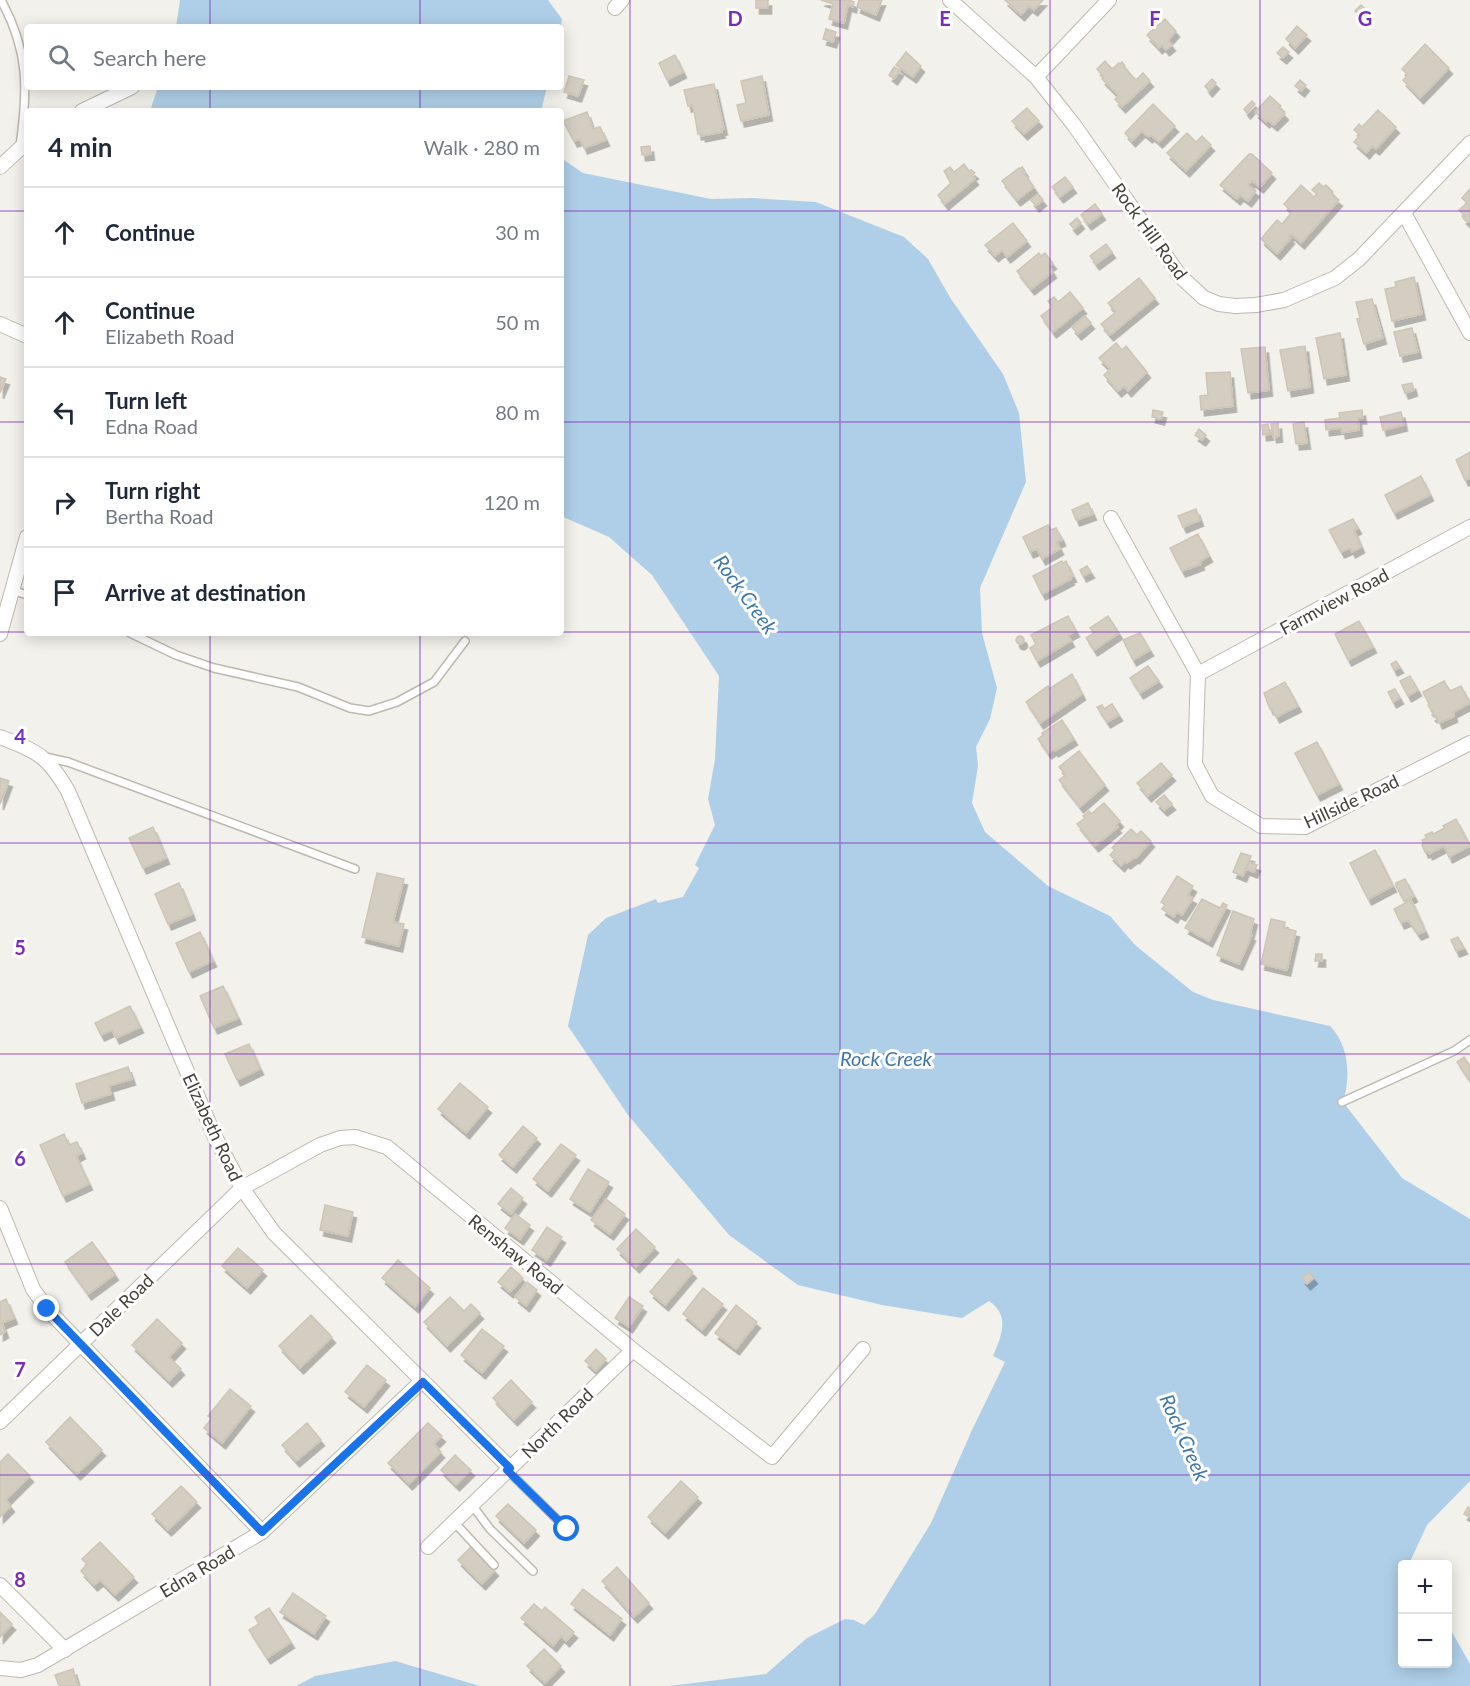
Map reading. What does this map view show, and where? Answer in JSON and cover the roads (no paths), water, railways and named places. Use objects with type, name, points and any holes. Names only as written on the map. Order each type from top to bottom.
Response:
[{"type":"street","name":"Rock Hill Road","points":[[950,0],[1036,77],[1074,125],[1180,276],[1204,298],[1219,304],[1256,305],[1284,300],[1335,278],[1359,259],[1470,143]]},
{"type":"street","points":[[1036,77],[1109,0]]},
{"type":"street","points":[[88,108],[126,90]]},
{"type":"street","points":[[0,167],[23,146]]},
{"type":"street","points":[[1404,213],[1470,333]]},
{"type":"street","points":[[0,324],[24,335]]},
{"type":"street","points":[[1111,518],[1198,674]]},
{"type":"street","name":"Farmview Road","points":[[1198,674],[1470,527]]},
{"type":"street","points":[[0,634],[24,548]]},
{"type":"street","name":"Hillside Road","points":[[1198,674],[1195,764],[1212,796],[1261,826],[1305,827],[1470,743]]},
{"type":"street","name":"Elizabeth Road","points":[[0,737],[43,756],[55,768],[68,791],[214,1135],[242,1188],[274,1233],[509,1469]]},
{"type":"street","name":"Renshaw Road","points":[[242,1188],[320,1145],[340,1138],[356,1137],[387,1148],[633,1350],[771,1457],[863,1349]]},
{"type":"street","name":"Dale Road","points":[[0,1422],[242,1188]]},
{"type":"street","points":[[0,1208],[33,1289],[47,1309],[262,1532]]},
{"type":"street","name":"North Road","points":[[428,1547],[633,1350]]},
{"type":"street","name":"Edna Road","points":[[0,1668],[21,1670],[38,1665],[262,1532],[423,1382]]},
{"type":"street","points":[[0,1585],[65,1650]]},
{"type":"lane","points":[[1,0],[19,40],[24,60]]},
{"type":"lane","points":[[26,90],[26,108]]},
{"type":"lane","points":[[12,590],[24,594]]},
{"type":"lane","points":[[142,636],[177,655],[214,668],[298,687],[350,708],[369,711],[398,702],[434,682],[465,641]]},
{"type":"lane","points":[[43,756],[68,762],[355,869]]},
{"type":"lane","points":[[1342,1102],[1454,1051],[1470,1040]]},
{"type":"lane","points":[[509,1469],[567,1529]]},
{"type":"lane","points":[[472,1505],[490,1529],[533,1571]]},
{"type":"lane","points":[[454,1522],[494,1565]]},
{"type":"water","points":[[180,0],[548,0],[562,19],[561,24],[176,24]]},
{"type":"water","points":[[157,90],[546,90],[542,108],[151,108]]},
{"type":"water","name":"Rock Creek","points":[[564,160],[583,173],[711,199],[752,198],[816,202],[904,237],[928,259],[951,299],[1003,374],[1019,413],[1026,482],[980,588],[982,633],[997,688],[990,719],[976,747],[978,766],[972,803],[985,832],[1048,886],[1110,916],[1135,945],[1193,992],[1213,1000],[1330,1026],[1341,1042],[1347,1062],[1346,1092],[1343,1102],[1402,1178],[1470,1219],[1470,1481],[1427,1525],[1411,1560],[1398,1560],[1398,1668],[1452,1668],[1452,1632],[1470,1664],[1470,1686],[669,1686],[766,1674],[807,1638],[845,1619],[864,1625],[875,1614],[931,1523],[1005,1362],[993,1356],[1001,1333],[1002,1319],[996,1307],[989,1301],[962,1318],[882,1305],[798,1285],[729,1235],[628,1115],[568,1026],[588,935],[606,918],[656,899],[658,903],[683,897],[699,868],[695,865],[715,825],[708,799],[715,759],[719,676],[652,575],[609,537],[564,517]]},
{"type":"water","points":[[395,1661],[480,1686],[296,1686],[315,1676]]}]
